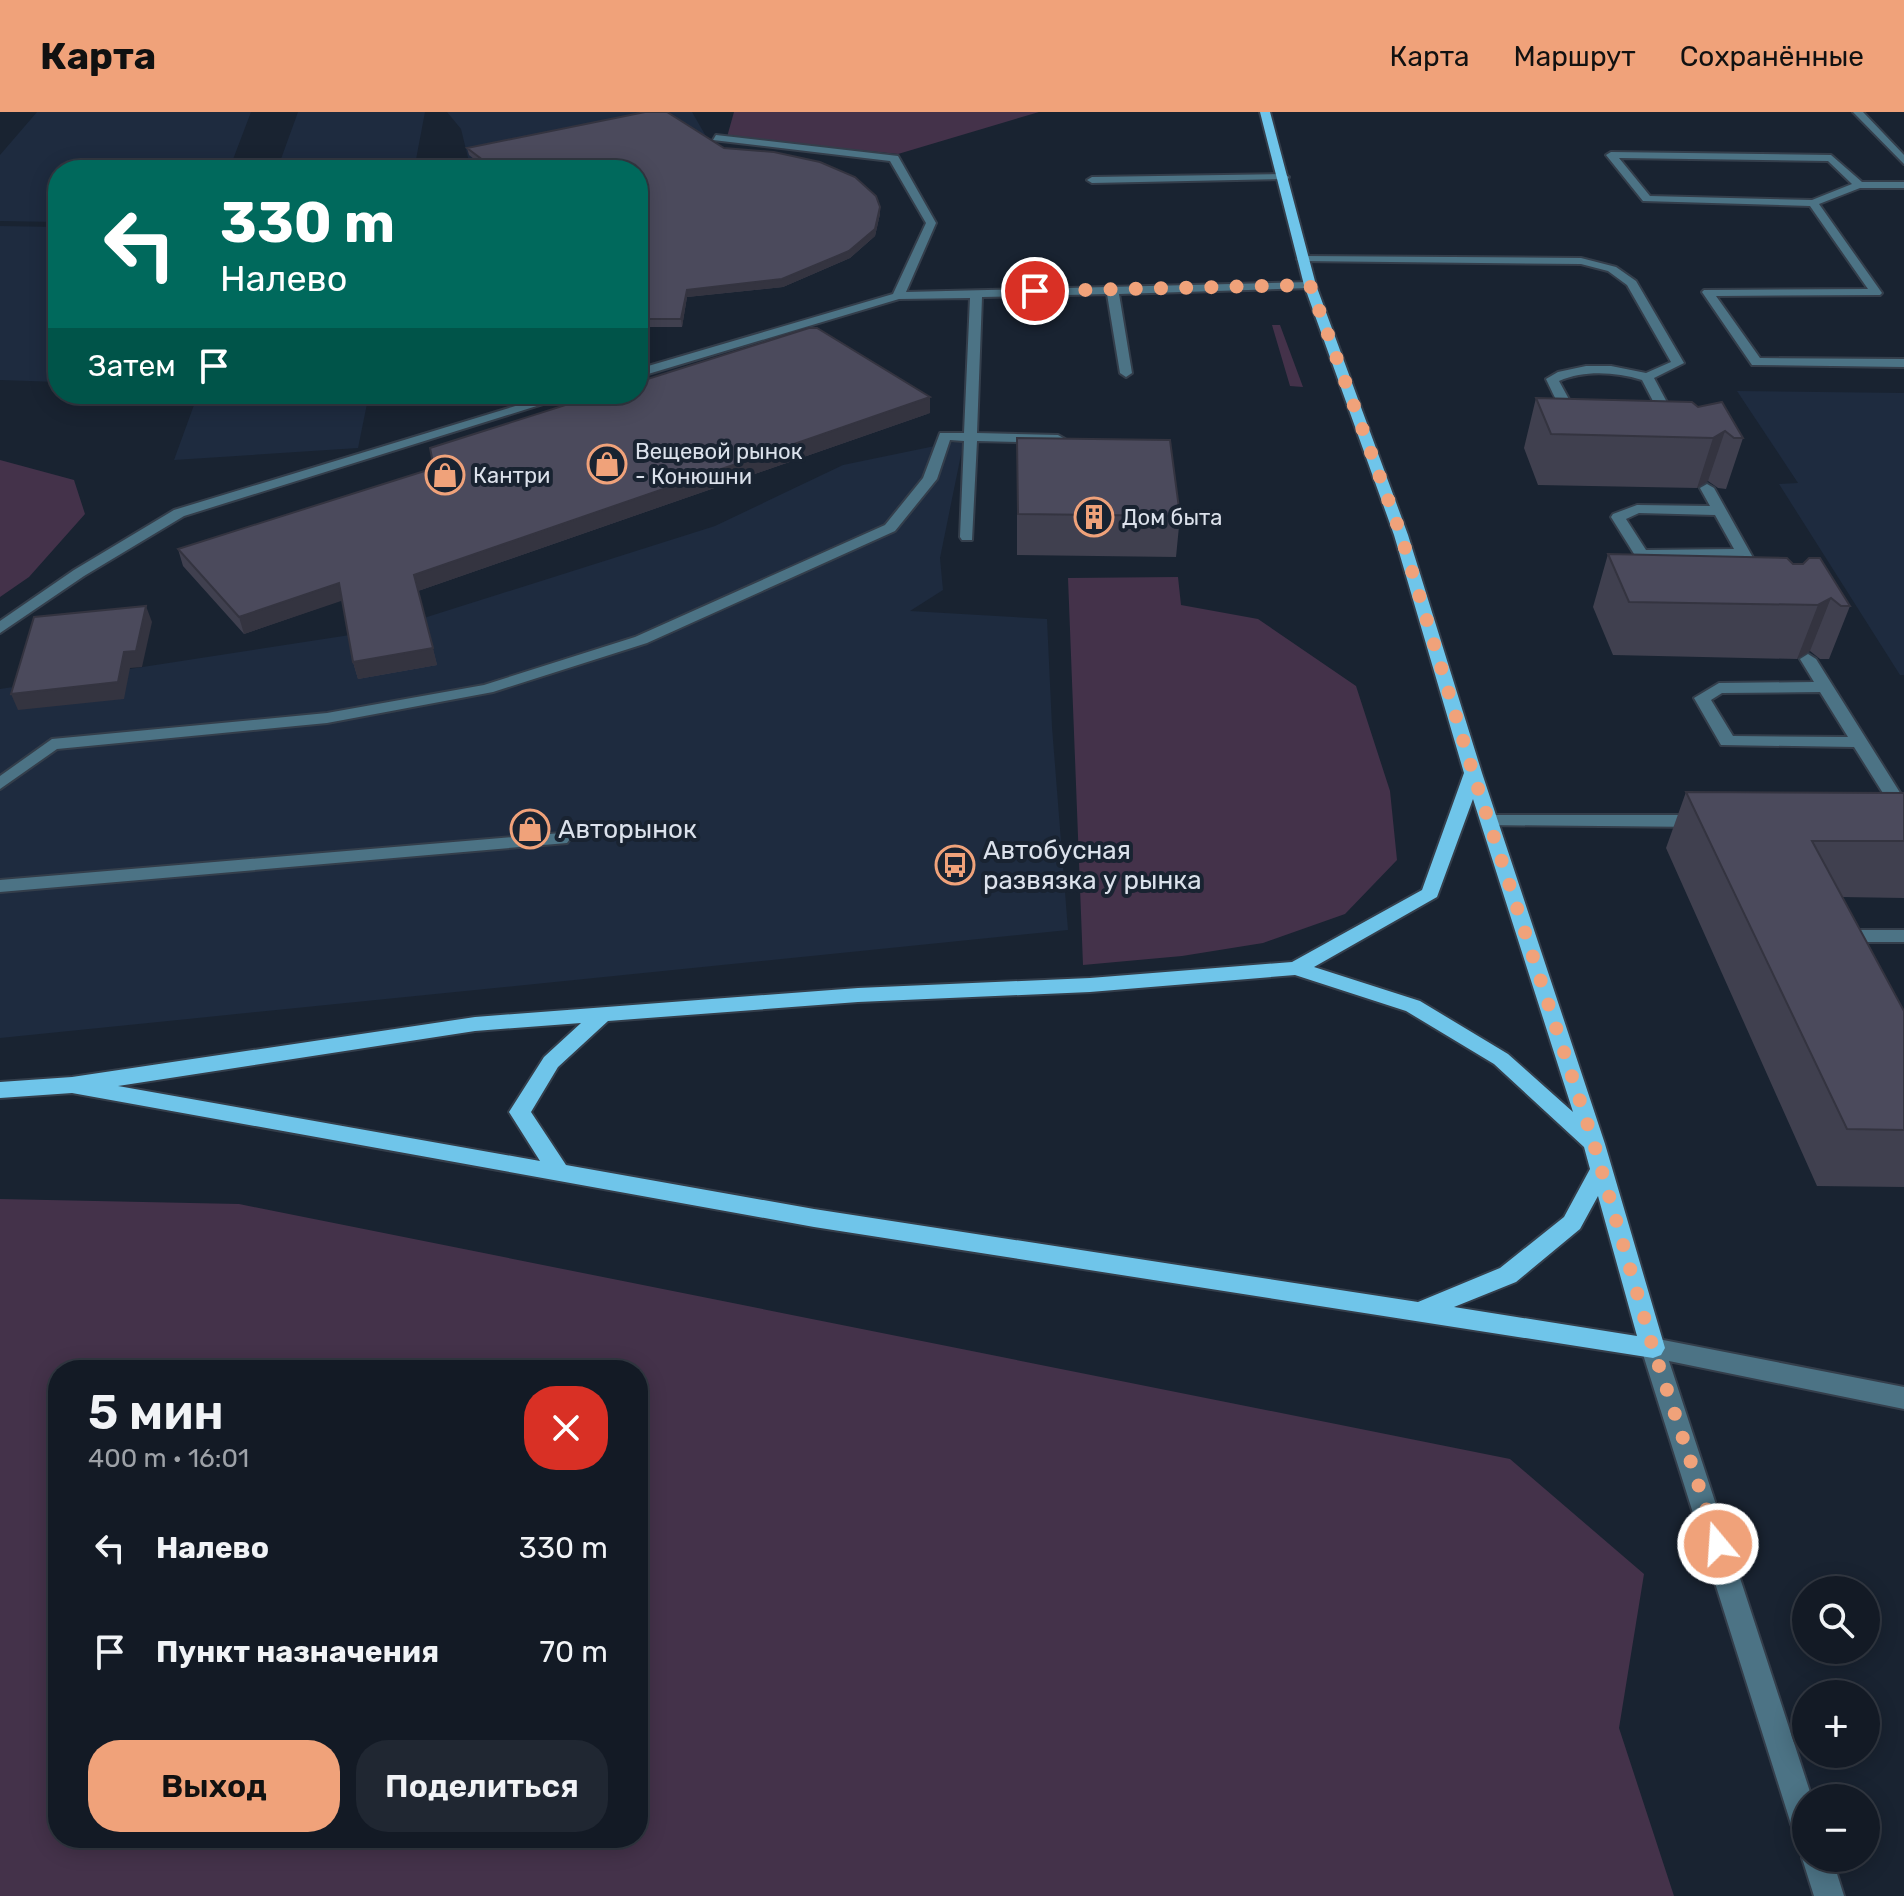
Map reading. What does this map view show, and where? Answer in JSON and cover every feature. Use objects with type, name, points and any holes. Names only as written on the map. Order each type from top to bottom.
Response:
[{"type":"main road","points":[[72,1085],[814,1218],[1653,1348],[1594,1144],[1473,773],[1401,535],[1310,285],[1265,112]]},
{"type":"main road","points":[[1296,968],[1430,893],[1473,773]]},
{"type":"main road","points":[[0,1090],[72,1085],[475,1024],[600,1017],[858,995],[1090,985],[1296,968],[1413,1006],[1501,1059],[1594,1144]]},
{"type":"main road","points":[[559,1172],[520,1112],[551,1062],[600,1017]]},
{"type":"main road","points":[[1418,1312],[1508,1275],[1572,1223],[1601,1169]]},
{"type":"street","points":[[1858,112],[1904,161]]},
{"type":"street","points":[[716,138],[894,158],[931,223],[898,296]]},
{"type":"street","points":[[1859,185],[1831,158],[1611,155],[1647,199],[1813,203],[1859,185],[1904,185]]},
{"type":"street","points":[[1092,180],[1284,177]]},
{"type":"street","points":[[1813,203],[1876,293],[1708,292],[1756,362],[1904,363]]},
{"type":"street","points":[[1303,259],[1581,261],[1612,269],[1632,283],[1678,363],[1647,377],[1631,372],[1568,371],[1552,379],[1567,407],[1599,407]]},
{"type":"street","points":[[648,370],[898,296],[1310,285]]},
{"type":"street","points":[[1112,289],[1126,373]]},
{"type":"street","points":[[967,537],[976,293]]},
{"type":"street","points":[[1647,377],[1680,440]]},
{"type":"street","points":[[0,628],[79,573],[179,513],[536,404]]},
{"type":"street","points":[[1646,407],[1662,408]]},
{"type":"street","points":[[0,784],[52,744],[327,718],[487,689],[641,640],[890,528],[930,479],[945,436],[1079,439]]},
{"type":"street","points":[[1707,488],[1757,576]]},
{"type":"street","points":[[1720,511],[1637,509],[1618,517],[1641,554],[1743,553]]},
{"type":"street","points":[[1808,659],[1859,742],[1899,819]]},
{"type":"street","points":[[1825,687],[1719,688],[1702,698],[1727,741],[1859,742]]},
{"type":"street","points":[[1490,821],[1714,821]]},
{"type":"street","points":[[0,886],[561,839]]},
{"type":"street","points":[[1872,974],[1852,936],[1904,936]]},
{"type":"street","points":[[1793,1784],[1653,1348],[1904,1398]]},
{"type":"street","points":[[1821,1872],[1829,1896]]},
{"type":"shaded area","points":[[37,112],[251,112],[233,160],[48,160],[48,222],[0,221],[0,155]]},
{"type":"shaded area","points":[[298,112],[425,112],[416,160],[281,160]]},
{"type":"shaded area","points":[[447,112],[692,112],[707,138],[612,160],[469,160],[461,129]]},
{"type":"shaded area","points":[[734,112],[1039,112],[898,154],[727,137]]},
{"type":"shaded area","points":[[0,226],[48,227],[48,382],[0,380]]},
{"type":"shaded area","points":[[1272,325],[1280,325],[1303,387],[1290,386]]},
{"type":"shaded area","points":[[1737,391],[1904,393],[1904,675],[1900,675],[1779,484],[1798,483]]},
{"type":"shaded area","points":[[194,404],[367,404],[358,448],[174,460]]},
{"type":"shaded area","name":"Авторынок","points":[[964,440],[940,558],[943,590],[910,611],[1047,619],[1068,930],[0,1038],[0,689],[389,629],[715,526],[843,465]]},
{"type":"shaded area","points":[[0,460],[74,480],[85,514],[29,577],[0,597]]},
{"type":"shaded area","points":[[1178,577],[1181,605],[1258,619],[1356,686],[1390,791],[1397,860],[1345,914],[1263,943],[1182,956],[1083,965],[1068,578]]},
{"type":"shaded area","points":[[0,1199],[239,1204],[1510,1459],[1644,1574],[1619,1728],[1674,1896],[0,1896]]},
{"type":"building","points":[[645,112],[667,112],[724,148],[774,152],[820,162],[855,177],[876,196],[880,207],[875,229],[849,251],[782,279],[687,290],[681,319],[648,319],[648,160],[483,160],[467,148]]},
{"type":"building","name":"Вещевой рынок - Конюшни","points":[[817,328],[930,397],[414,575],[433,648],[353,662],[339,583],[239,617],[178,549],[434,468],[430,448],[569,404],[648,404],[648,379]]},
{"type":"building","points":[[1536,398],[1692,402],[1698,407],[1722,402],[1743,438],[1734,438],[1725,431],[1713,438],[1551,434]]},
{"type":"building","points":[[1017,438],[1170,440],[1180,516],[1018,514]]},
{"type":"building","points":[[1608,554],[1787,558],[1793,564],[1820,558],[1850,606],[1841,606],[1831,598],[1818,605],[1629,602]]},
{"type":"building","points":[[146,606],[136,651],[124,652],[118,682],[11,694],[34,617]]},
{"type":"building","points":[[1686,792],[1904,793],[1904,841],[1812,841],[1904,1011],[1904,1130],[1847,1129]]},
{"type":"place","name":"Вещевой рынок - Конюшни","points":[[607,464]]},
{"type":"place","name":"Кантри","points":[[445,475]]},
{"type":"place","name":"Дом быта","points":[[1094,517]]},
{"type":"place","name":"Авторынок","points":[[530,829]]},
{"type":"place","name":"Автобусная развязка у рынка","points":[[955,865]]},
{"type":"route","points":[[1035,291],[1310,285],[1401,535],[1473,773],[1594,1144],[1653,1348],[1718,1544]]}]
